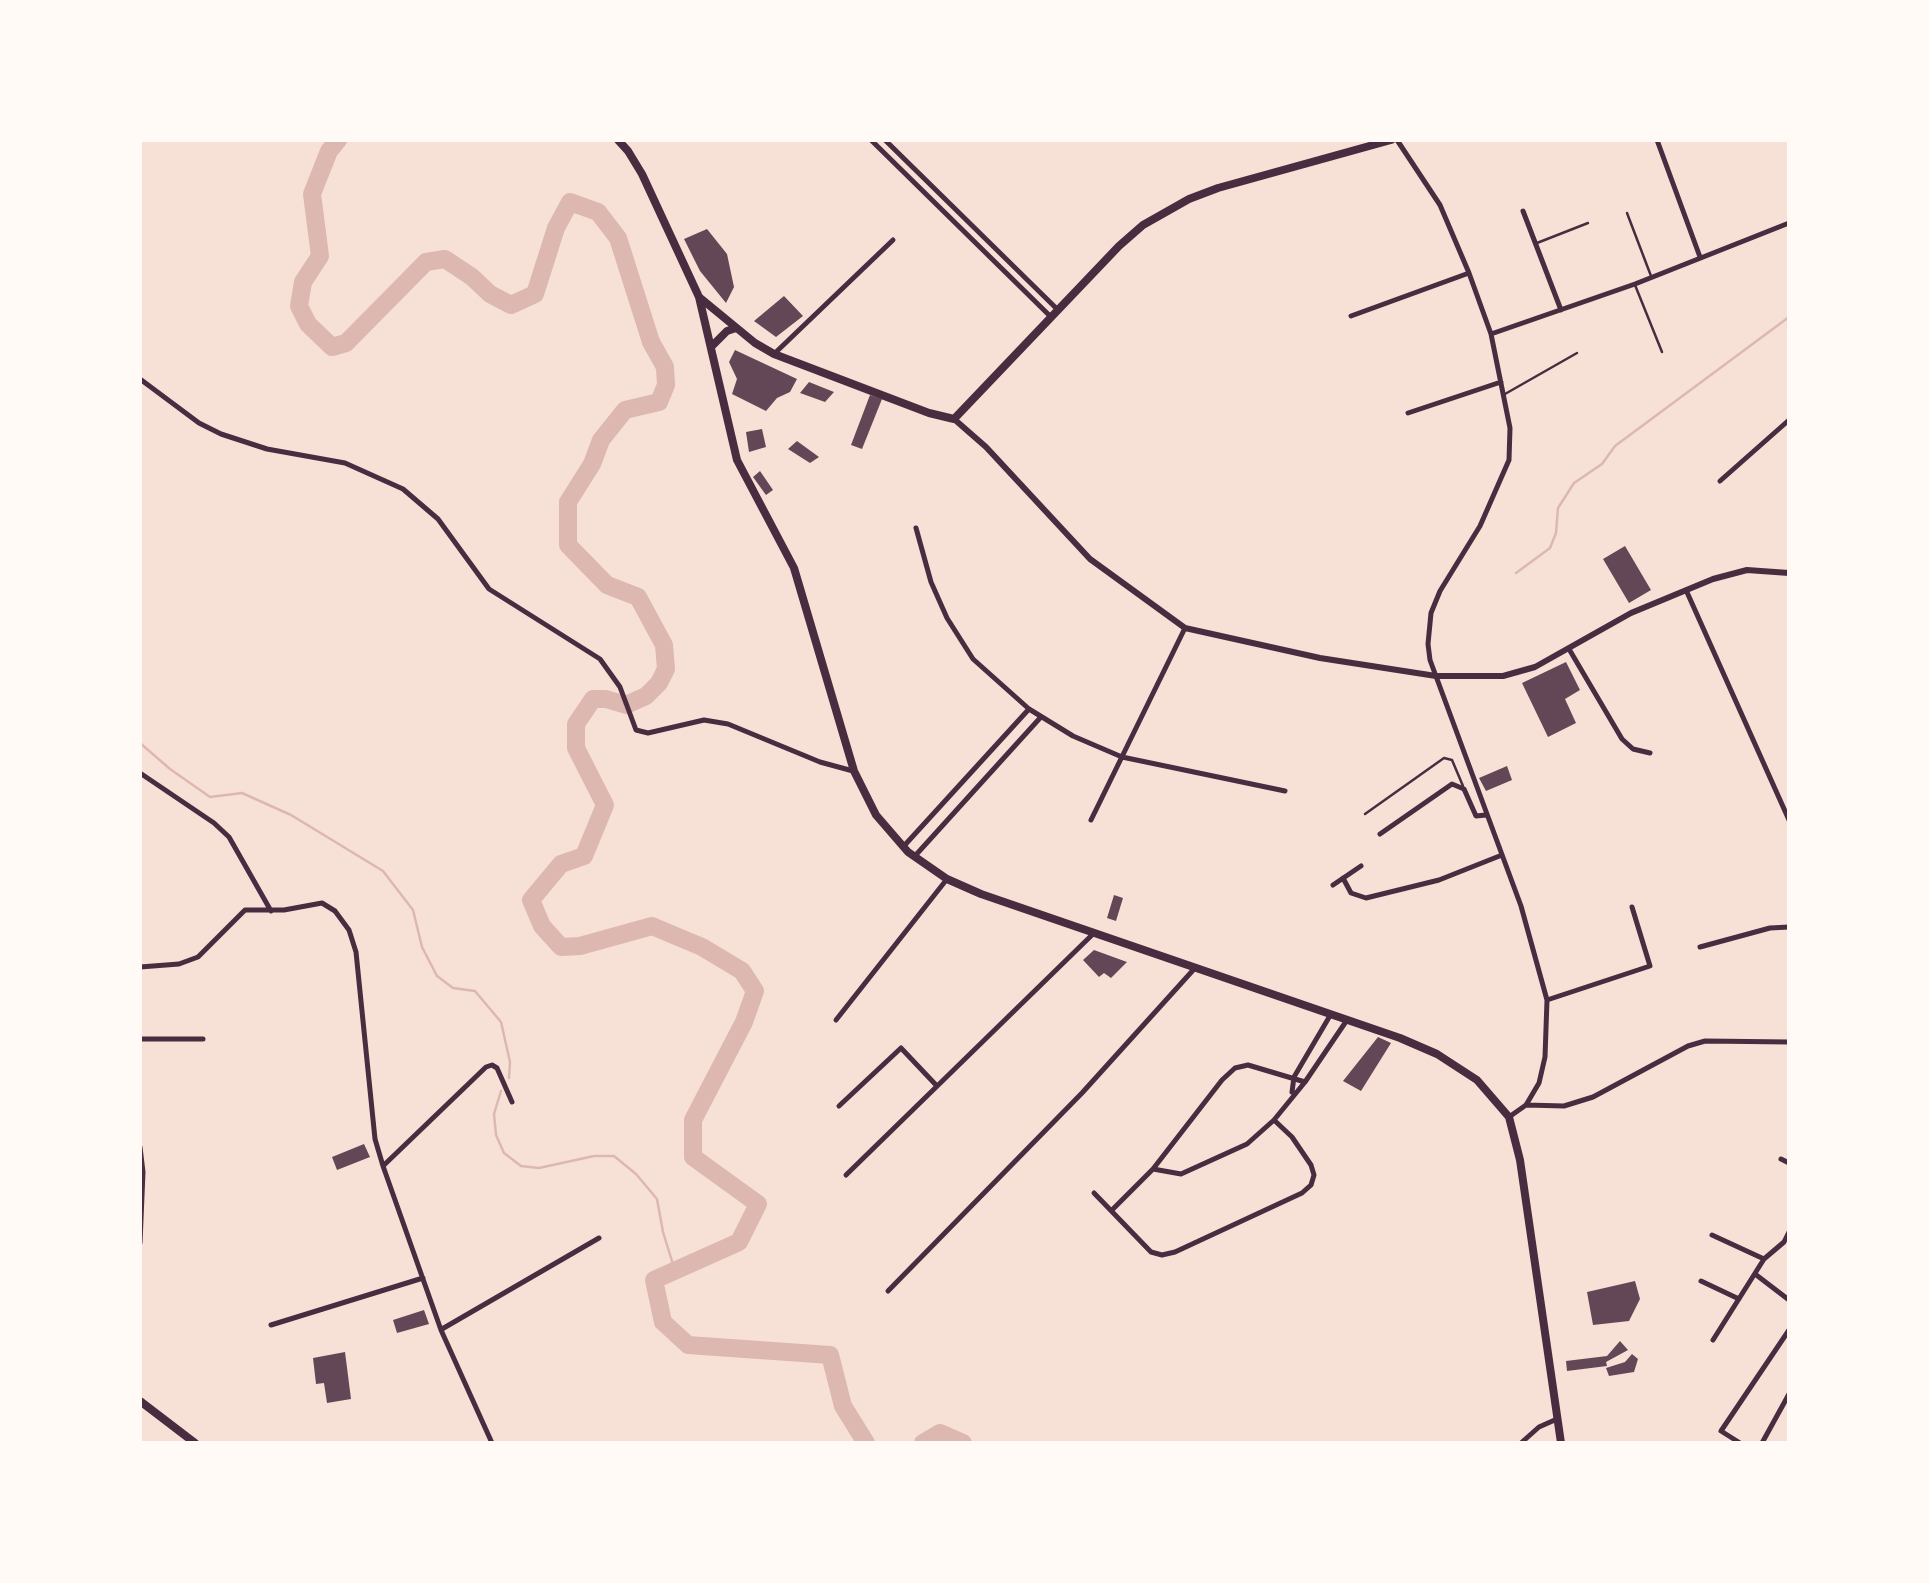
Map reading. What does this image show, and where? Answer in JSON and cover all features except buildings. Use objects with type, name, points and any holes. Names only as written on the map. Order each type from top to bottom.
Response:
[{"type":"main road","points":[[618,140],[642,174],[699,297],[737,460],[794,568],[854,771],[876,814],[902,847],[947,879],[1332,1013],[1437,1054],[1476,1080],[1509,1117],[1520,1160],[1561,1443]]},
{"type":"main road","points":[[699,297],[774,354],[954,419],[1143,225],[1178,204],[1306,162],[1394,140]]},
{"type":"main road","points":[[712,345],[736,328]]},
{"type":"main road","points":[[140,1401],[195,1443]]},
{"type":"street","points":[[871,140],[1050,317]]},
{"type":"street","points":[[885,140],[1058,310]]},
{"type":"street","points":[[1394,140],[1440,206],[1469,272],[1491,334],[1510,428],[1509,460],[1480,526],[1440,591],[1428,644],[1540,967],[1547,1000],[1545,1058],[1539,1083],[1526,1105],[1509,1117]]},
{"type":"street","points":[[1657,140],[1700,257]]},
{"type":"street","points":[[914,182],[920,175]]},
{"type":"street","points":[[1523,211],[1562,310]]},
{"type":"street","points":[[1491,334],[1635,284],[1789,223]]},
{"type":"street","points":[[774,354],[894,240]]},
{"type":"street","points":[[980,248],[988,241]]},
{"type":"street","points":[[1352,316],[1469,272]]},
{"type":"street","points":[[140,380],[199,423],[221,434],[267,449],[345,464],[403,489],[438,519],[489,589],[600,659],[620,688],[636,730],[648,733],[704,720],[728,724],[820,762],[854,771]]},
{"type":"street","points":[[1408,413],[1501,382]]},
{"type":"street","points":[[954,419],[986,447],[1090,559],[1184,628],[1303,655],[1436,676],[1503,676],[1535,666],[1631,614],[1686,590],[1746,570],[1789,572]]},
{"type":"street","points":[[1720,481],[1789,420]]},
{"type":"street","points":[[916,528],[931,582],[973,660],[1040,717],[1072,736],[1122,757],[1285,791]]},
{"type":"street","points":[[1686,590],[1789,820]]},
{"type":"street","points":[[1090,820],[1184,628]]},
{"type":"street","points":[[1568,649],[1622,740],[1633,749],[1650,753]]},
{"type":"street","points":[[902,847],[1029,709]]},
{"type":"street","points":[[914,857],[1040,717]]},
{"type":"street","points":[[140,773],[229,837],[270,911]]},
{"type":"street","points":[[1380,834],[1456,784],[1464,789],[1474,814],[1486,815]]},
{"type":"street","points":[[1342,878],[1351,894],[1366,898],[1438,880],[1502,854]]},
{"type":"street","points":[[1333,884],[1361,866]]},
{"type":"street","points":[[836,1020],[947,879]]},
{"type":"street","points":[[140,967],[179,964],[198,957],[239,913],[254,908],[270,911],[322,902],[336,912],[356,952],[376,1139],[383,1166],[442,1330],[492,1443]]},
{"type":"street","points":[[1547,1000],[1650,966],[1632,906]]},
{"type":"street","points":[[1700,947],[1770,928],[1789,928]]},
{"type":"street","points":[[846,1175],[1094,933]]},
{"type":"street","points":[[888,1291],[1082,1092],[1195,968]]},
{"type":"street","points":[[1292,1095],[1294,1077],[1332,1013]]},
{"type":"street","points":[[1153,1169],[1175,1175],[1247,1144],[1274,1120],[1305,1082],[1347,1019]]},
{"type":"street","points":[[140,1039],[203,1039]]},
{"type":"street","points":[[1526,1105],[1550,1107],[1594,1097],[1688,1046],[1705,1041],[1789,1042]]},
{"type":"street","points":[[839,1106],[901,1048],[936,1085]]},
{"type":"street","points":[[1112,1211],[1153,1169],[1235,1068],[1248,1064],[1305,1082]]},
{"type":"street","points":[[383,1166],[486,1067],[498,1068],[512,1102]]},
{"type":"street","points":[[1094,1193],[1144,1246],[1162,1255],[1175,1252],[1302,1193],[1311,1185],[1314,1171],[1301,1148],[1274,1120]]},
{"type":"street","points":[[140,1148],[140,1243]]},
{"type":"street","points":[[1781,1159],[1789,1163]]},
{"type":"street","points":[[1712,1234],[1764,1260]]},
{"type":"street","points":[[1714,1340],[1764,1260],[1788,1236]]},
{"type":"street","points":[[442,1330],[599,1238]]},
{"type":"street","points":[[1755,1274],[1789,1300]]},
{"type":"street","points":[[271,1325],[423,1278]]},
{"type":"street","points":[[1701,1281],[1738,1299]]},
{"type":"street","points":[[1740,1443],[1722,1431],[1789,1330]]},
{"type":"street","points":[[1762,1443],[1789,1394]]},
{"type":"street","points":[[1521,1443],[1558,1419]]},
{"type":"lane","points":[[1626,212],[1651,277]]},
{"type":"lane","points":[[1536,244],[1588,223]]},
{"type":"lane","points":[[1635,284],[1662,352]]},
{"type":"lane","points":[[1504,395],[1578,353]]},
{"type":"lane","points":[[1365,814],[1444,758],[1452,760],[1464,789]]},
{"type":"waterway","points":[[338,140],[329,151],[312,194],[320,256],[303,282],[299,306],[308,324],[332,347],[346,343],[426,262],[445,259],[511,305],[535,294],[556,228],[570,202],[598,212],[618,238],[651,342],[665,367],[666,385],[659,402],[625,410],[601,440],[592,464],[568,502],[568,545],[607,585],[638,597],[664,645],[666,669],[646,696],[626,705],[593,699],[576,724],[576,748],[605,805],[584,856],[561,864],[531,900],[542,926],[561,947],[580,946],[652,926],[702,947],[742,971],[755,991],[744,1022],[693,1120],[693,1157],[758,1204],[739,1242],[654,1280],[663,1322],[688,1345],[830,1355],[843,1406],[866,1443]]},
{"type":"waterway","points":[[1516,573],[1550,548],[1558,508],[1574,483],[1602,464],[1615,446],[1789,317]]},
{"type":"waterway","points":[[140,743],[210,797],[242,793],[291,815],[383,871],[413,910],[422,947],[437,976],[453,988],[475,991],[501,1022],[510,1062],[509,1078]]},
{"type":"waterway","points":[[501,1091],[494,1114],[496,1135],[504,1153],[521,1166],[539,1168],[594,1156],[614,1156],[657,1199],[675,1271]]},
{"type":"waterway","points":[[923,1443],[940,1433],[963,1443]]}]
